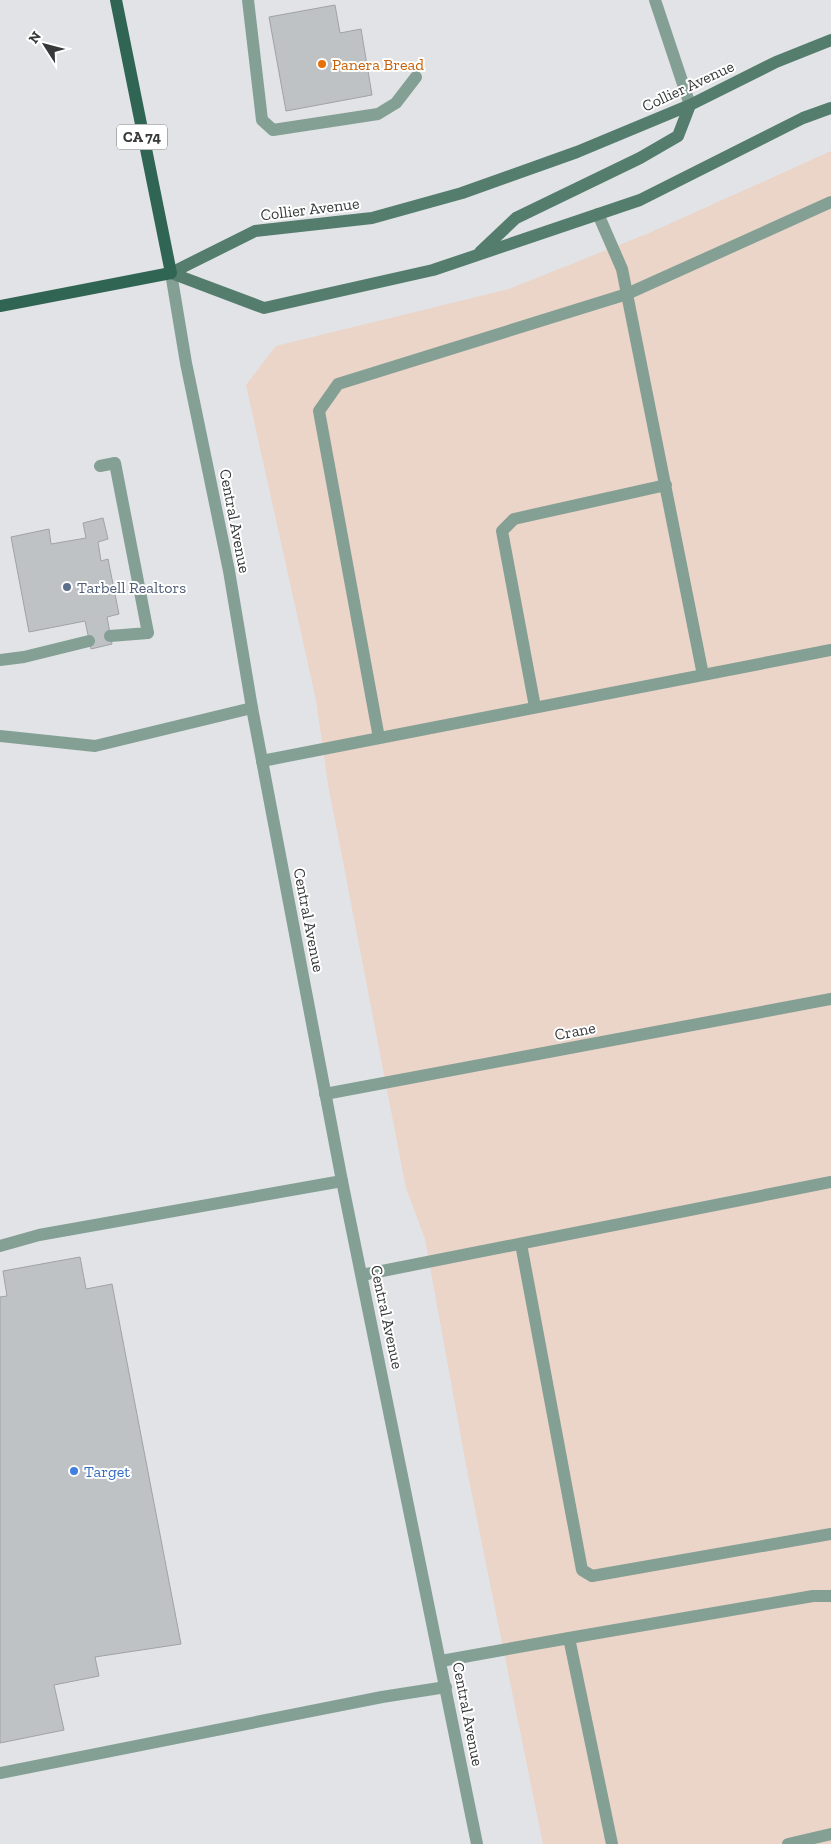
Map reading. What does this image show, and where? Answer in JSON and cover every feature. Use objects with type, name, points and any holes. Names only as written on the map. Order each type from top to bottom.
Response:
[{"type":"main road","name":"Central Avenue","points":[[116,0],[171,273]]},
{"type":"main road","name":"Collier Avenue","points":[[171,273],[255,231],[372,218],[462,193],[577,152],[690,105],[776,62],[831,40]]},
{"type":"main road","points":[[476,256],[516,218],[640,158],[678,136],[690,105]]},
{"type":"main road","points":[[0,306],[171,273],[264,308],[434,270],[640,200],[804,118],[831,108]]},
{"type":"street","points":[[248,0],[262,120],[273,130],[378,114],[396,103],[416,77]]},
{"type":"street","points":[[655,0],[690,105]]},
{"type":"street","points":[[379,738],[319,411],[338,384],[627,294],[831,202]]},
{"type":"street","points":[[598,214],[622,269],[703,674]]},
{"type":"street","name":"Central Avenue","points":[[171,273],[186,363],[229,571],[252,708],[342,1180],[477,1844]]},
{"type":"street","points":[[100,466],[115,463],[148,633],[110,636]]},
{"type":"street","points":[[535,707],[502,530],[514,519],[666,486]]},
{"type":"street","points":[[0,660],[24,657],[88,641]]},
{"type":"street","points":[[262,761],[831,650]]},
{"type":"street","points":[[0,736],[95,746],[252,708]]},
{"type":"street","name":"Crane","points":[[326,1094],[831,999]]},
{"type":"street","points":[[0,1246],[39,1235],[342,1180]]},
{"type":"street","points":[[362,1275],[831,1182]]},
{"type":"street","points":[[521,1244],[582,1570],[592,1576],[831,1534]]},
{"type":"street","points":[[441,1661],[804,1598],[831,1596]]},
{"type":"street","points":[[569,1638],[612,1844]]},
{"type":"street","points":[[0,1773],[446,1687]]},
{"type":"street","points":[[788,1844],[831,1834]]},
{"type":"shaded area","points":[[831,151],[831,1844],[543,1844],[467,1470],[425,1239],[406,1188],[328,784],[316,700],[246,385],[276,346],[509,289],[647,234]]},
{"type":"building","name":"Panera Bread","points":[[335,5],[340,33],[361,29],[372,95],[286,111],[269,17]]},
{"type":"building","name":"Tarbell Realtors","points":[[103,518],[108,539],[98,542],[101,561],[108,559],[119,614],[107,617],[112,644],[91,649],[85,621],[29,632],[11,537],[49,529],[51,544],[86,538],[83,523]]},
{"type":"building","name":"Target","points":[[80,1257],[86,1289],[112,1284],[181,1644],[95,1657],[99,1676],[54,1685],[64,1730],[0,1743],[0,1297],[7,1296],[3,1271]]},
{"type":"place","name":"Panera Bread","points":[[322,64]]},
{"type":"place","name":"Tarbell Realtors","points":[[67,587]]},
{"type":"place","name":"Target","points":[[74,1471]]}]
